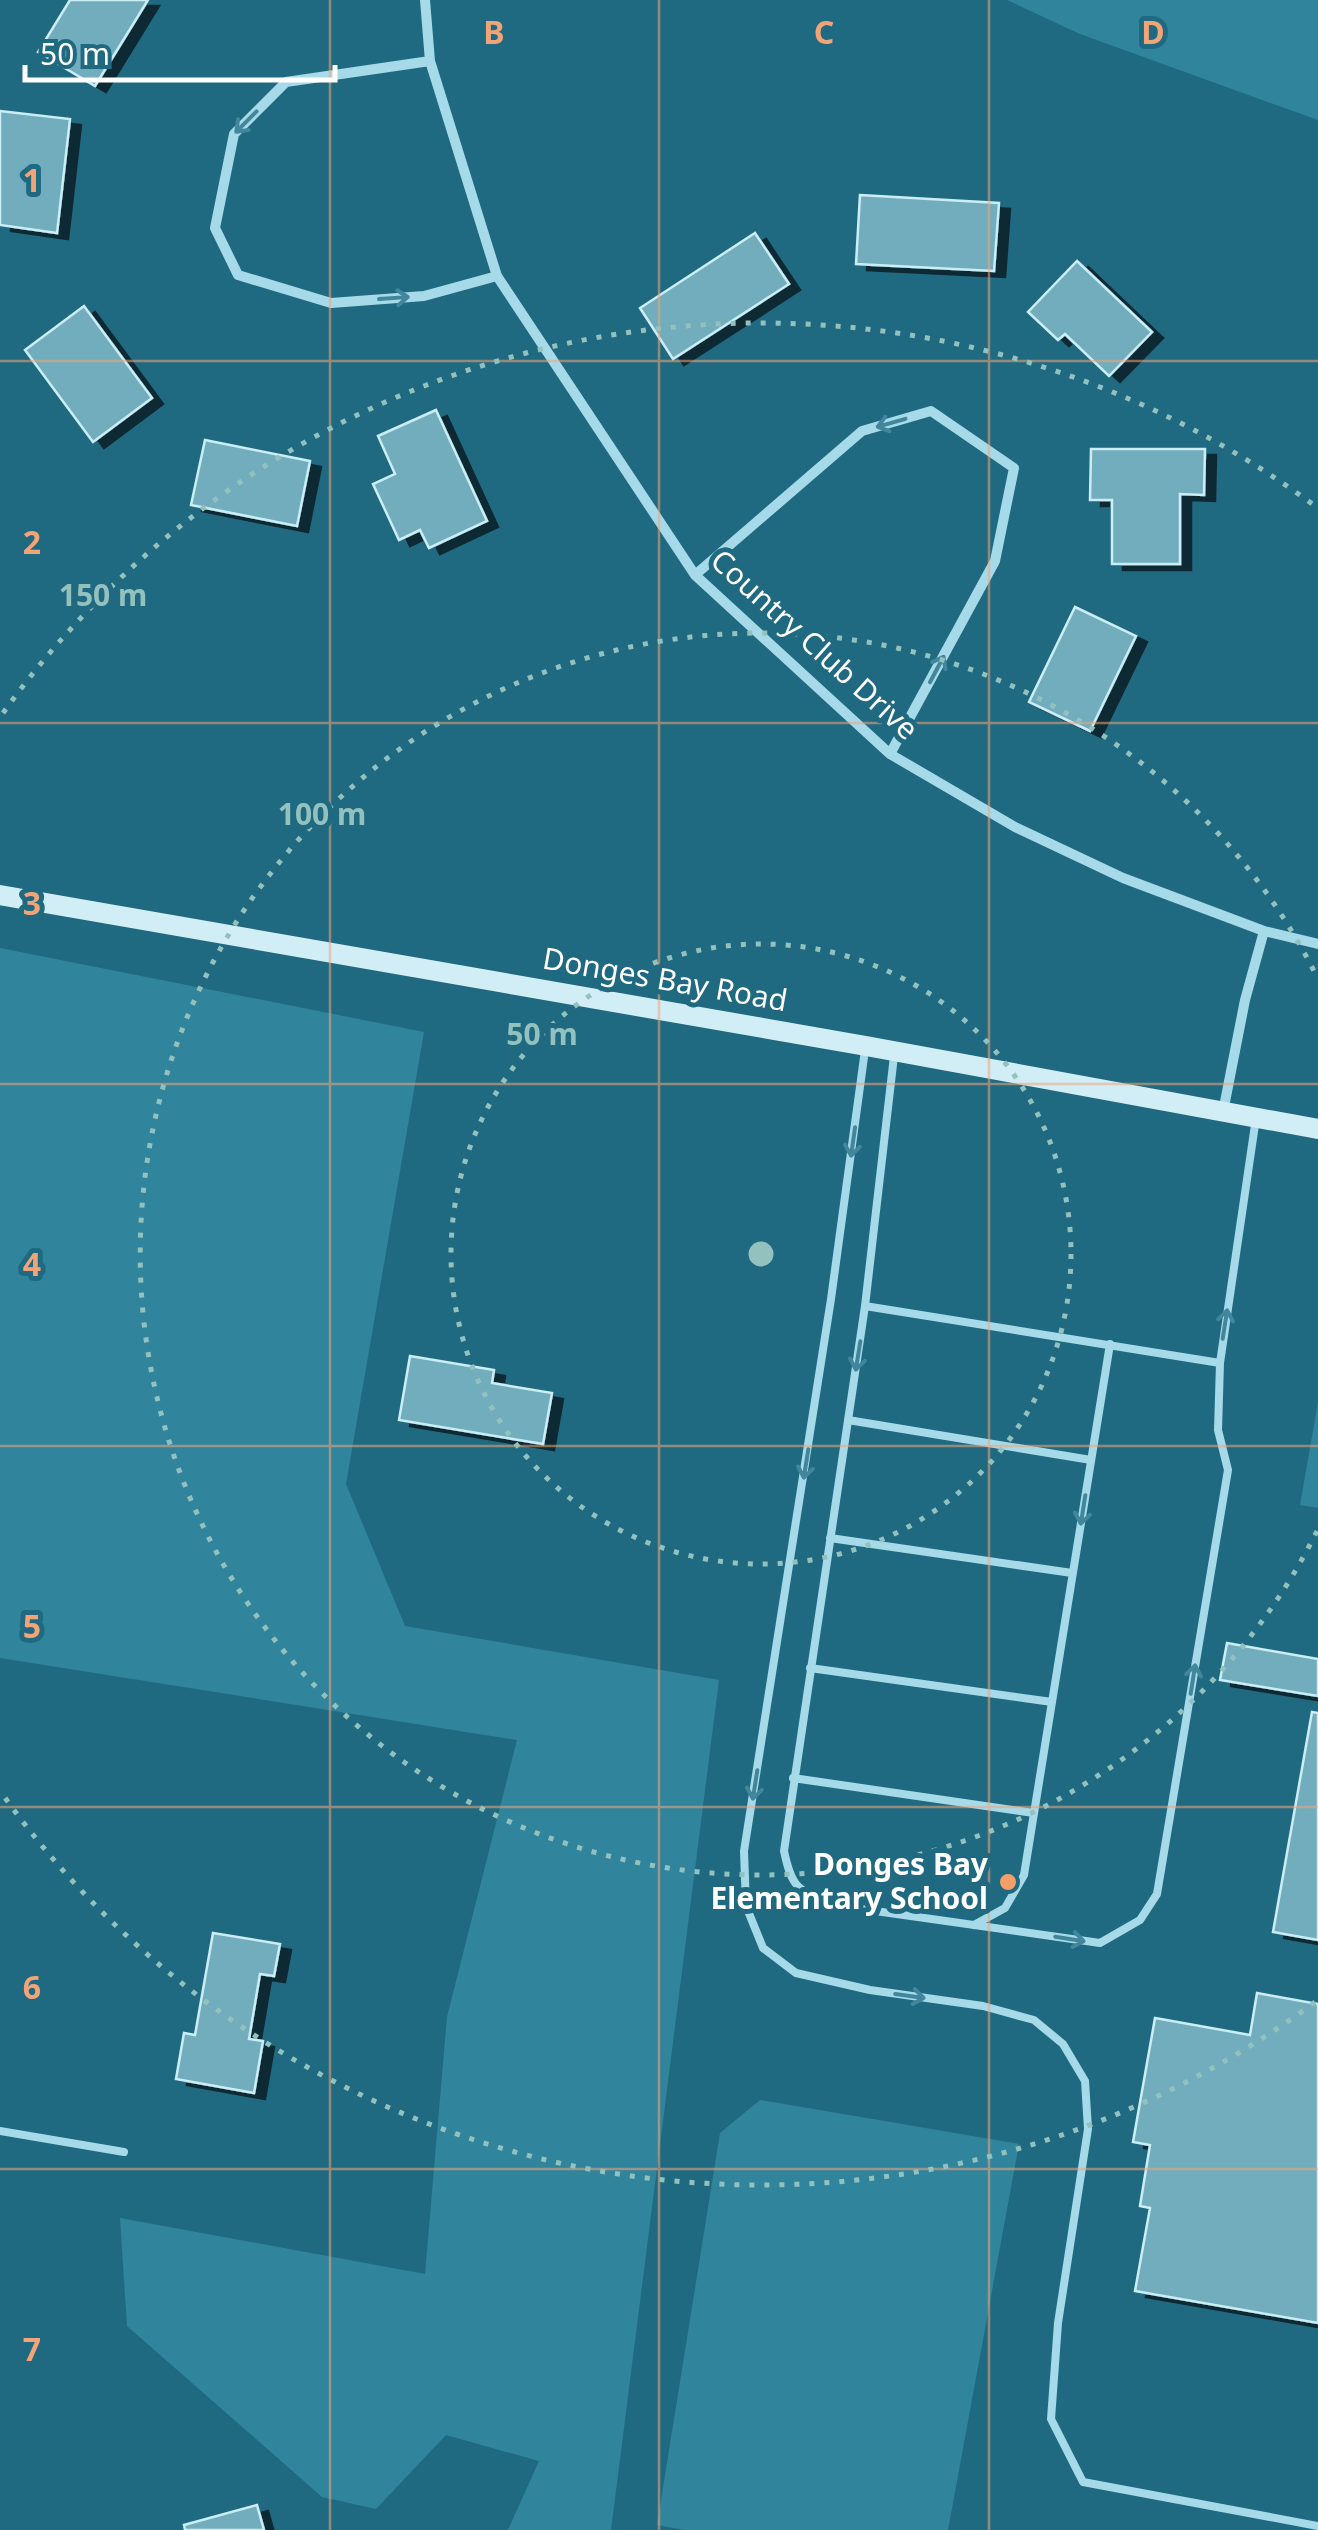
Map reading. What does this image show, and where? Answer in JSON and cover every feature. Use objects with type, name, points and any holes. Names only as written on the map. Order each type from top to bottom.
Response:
[{"type":"street","name":"Country Club Drive","points":[[425,0],[430,60],[496,276],[695,575],[890,754],[1015,827],[1105,870],[1264,931],[1318,944]]},
{"type":"street","points":[[430,60],[286,82],[234,134],[215,228],[238,275],[330,302],[424,296],[496,276]]},
{"type":"street","points":[[695,575],[862,431],[932,411],[1014,468],[995,561],[890,754]]},
{"type":"street","name":"Donges Bay Road","points":[[0,895],[1318,1129]]},
{"type":"street","points":[[1222,1113],[1264,931]]},
{"type":"lane","points":[[866,1046],[831,1299],[744,1851],[746,1906],[763,1948],[796,1973],[870,1990],[983,2006],[1034,2020],[1063,2044],[1085,2080],[1088,2128],[1058,2323],[1051,2419],[1083,2482],[1318,2526]]},
{"type":"lane","points":[[895,1051],[866,1306],[784,1851],[790,1879],[805,1893],[833,1905],[1100,1943],[1140,1920],[1157,1894],[1228,1470],[1218,1430],[1220,1363],[1256,1118]]},
{"type":"lane","points":[[866,1306],[1220,1363]]},
{"type":"lane","points":[[974,1926],[1005,1908],[1024,1874],[1110,1344]]},
{"type":"lane","points":[[848,1420],[1091,1460]]},
{"type":"lane","points":[[830,1538],[1072,1573]]},
{"type":"lane","points":[[810,1668],[1052,1702]]},
{"type":"lane","points":[[793,1778],[1034,1813]]},
{"type":"lane","points":[[0,2131],[124,2152]]},
{"type":"shaded area","points":[[1007,0],[1318,0],[1318,120],[1080,34]]},
{"type":"shaded area","points":[[0,948],[424,1032],[346,1484],[405,1626],[719,1680],[611,2530],[508,2530],[539,2461],[446,2435],[376,2509],[322,2497],[127,2326],[120,2218],[425,2274],[447,2017],[517,1740],[0,1658]]},
{"type":"shaded area","points":[[1318,1402],[1318,1508],[1300,1505]]},
{"type":"shaded area","points":[[760,2100],[1019,2144],[948,2530],[685,2530],[657,2525],[720,2133]]},
{"type":"building","points":[[70,0],[148,0],[95,86],[38,52]]},
{"type":"building","points":[[0,111],[70,119],[57,233],[0,225]]},
{"type":"building","points":[[860,195],[999,203],[994,271],[856,264]]},
{"type":"building","points":[[755,233],[789,284],[673,359],[640,308]]},
{"type":"building","points":[[1077,261],[1152,332],[1109,376],[1065,334],[1058,340],[1028,312]]},
{"type":"building","points":[[84,306],[152,398],[93,442],[25,350]]},
{"type":"building","points":[[436,410],[487,521],[429,548],[420,530],[399,540],[373,484],[395,474],[378,436]]},
{"type":"building","points":[[205,440],[310,461],[297,526],[191,505]]},
{"type":"building","points":[[1091,449],[1205,449],[1204,495],[1180,494],[1180,564],[1112,564],[1112,500],[1090,500]]},
{"type":"building","points":[[1075,607],[1136,636],[1090,731],[1029,702]]},
{"type":"building","points":[[410,1356],[494,1370],[492,1383],[552,1393],[543,1444],[399,1420]]},
{"type":"building","points":[[1227,1643],[1318,1659],[1318,1696],[1220,1680]]},
{"type":"building","points":[[1312,1712],[1318,1713],[1318,1940],[1273,1932]]},
{"type":"building","points":[[213,1933],[280,1944],[274,1976],[260,1974],[249,2039],[263,2041],[254,2093],[176,2079],[184,2033],[195,2035]]},
{"type":"building","points":[[1257,1993],[1318,2004],[1318,2323],[1135,2291],[1150,2208],[1140,2206],[1150,2145],[1133,2142],[1155,2018],[1250,2035]]},
{"type":"building","points":[[257,2505],[264,2530],[185,2530],[184,2525]]},
{"type":"place","name":"Donges Bay Elementary School","points":[[1008,1882]]}]
